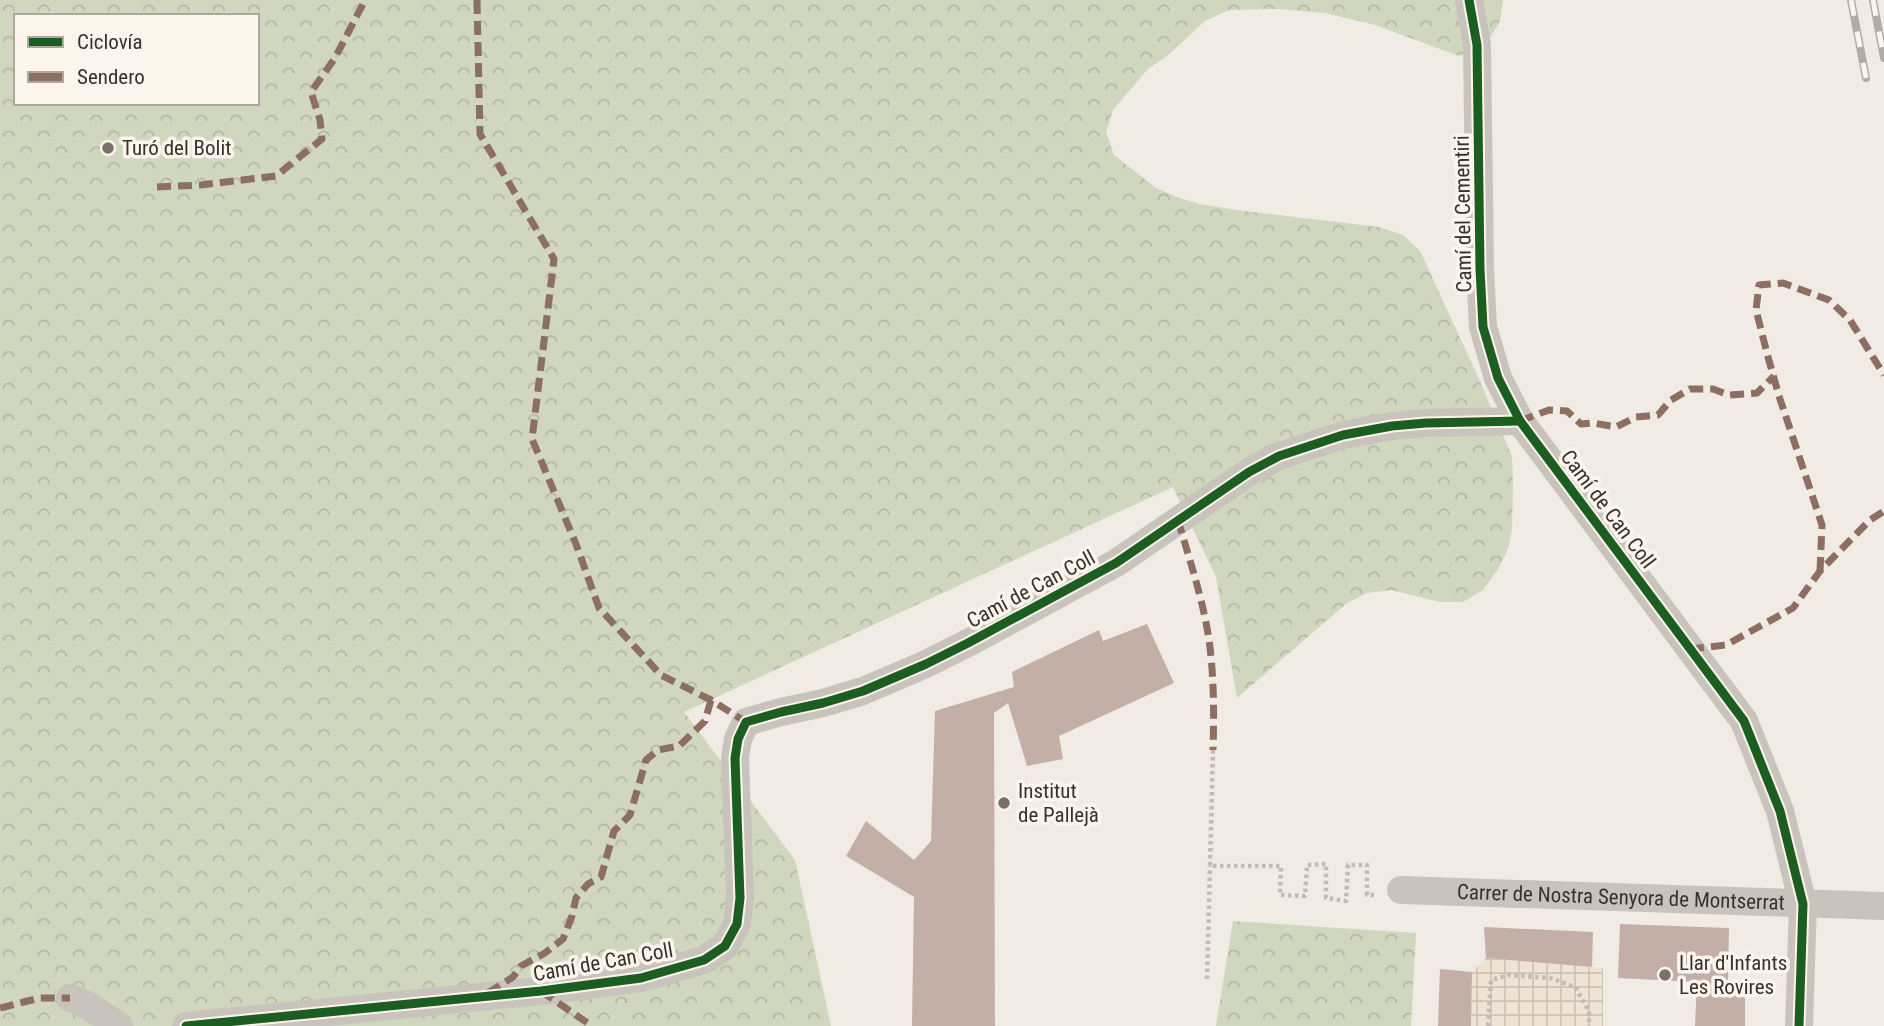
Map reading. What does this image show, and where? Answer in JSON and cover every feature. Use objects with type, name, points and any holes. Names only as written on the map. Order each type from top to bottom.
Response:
[{"type":"street","name":"Camí del Cementiri","points":[[1469,0],[1477,45],[1483,327],[1498,378],[1520,421]]},
{"type":"street","name":"Camí de Can Coll","points":[[186,1026],[541,991],[641,978],[704,960],[725,946],[737,924],[740,898],[735,758],[738,739],[746,722],[823,704],[863,691],[926,664],[1116,563],[1249,472],[1279,456],[1343,435],[1392,426],[1520,421],[1744,721],[1780,811],[1803,904],[1799,1026]]},
{"type":"street","name":"Carrer de Nostra Senyora de Montserrat","points":[[1401,890],[1884,906]]},
{"type":"street","points":[[70,998],[87,1005],[119,1026]]},
{"type":"path","points":[[1207,979],[1213,750]]},
{"type":"path","points":[[1210,866],[1281,866],[1280,895],[1306,896],[1307,865],[1326,864],[1326,898],[1346,901],[1348,865],[1367,865],[1367,895],[1401,890]]},
{"type":"path","points":[[1488,1026],[1491,980],[1509,975],[1550,978],[1575,987],[1589,1011],[1589,1026]]},
{"type":"green space","points":[[0,0],[1503,0],[1500,21],[1481,53],[1459,56],[1375,25],[1325,13],[1278,9],[1229,10],[1205,21],[1167,56],[1148,69],[1113,110],[1106,132],[1114,155],[1156,188],[1177,197],[1199,204],[1244,211],[1379,227],[1403,235],[1420,251],[1512,456],[1512,530],[1507,551],[1497,571],[1483,590],[1463,602],[1440,602],[1391,590],[1367,593],[1347,603],[1237,698],[1216,577],[1173,487],[684,712],[795,860],[831,1026],[0,1026]]},
{"type":"green space","points":[[1233,921],[1416,933],[1411,1026],[1216,1026]]},
{"type":"shaded area","points":[[1486,958],[1603,968],[1603,1026],[1471,1026],[1472,972]]},
{"type":"building","points":[[1147,624],[1174,683],[1059,736],[1063,759],[1027,766],[1008,703],[994,713],[995,1026],[912,1026],[914,897],[846,856],[866,821],[914,860],[931,841],[935,711],[1014,687],[1012,672],[1099,630],[1103,641]]},
{"type":"building","name":"Llar d'Infants Les Rovires","points":[[1620,924],[1729,928],[1728,982],[1745,982],[1745,1026],[1695,1026],[1697,982],[1618,978]]},
{"type":"building","points":[[1484,927],[1593,932],[1592,967],[1486,958]]},
{"type":"building","points":[[1440,969],[1472,972],[1471,1026],[1438,1026]]},
{"type":"railway","points":[[1851,0],[1866,78]]},
{"type":"railway","points":[[1873,0],[1884,58]]},
{"type":"marked path","points":[[157,187],[276,176],[322,139],[320,120],[311,92],[335,58],[365,0]]},
{"type":"marked path","points":[[477,0],[480,134],[554,259],[532,439],[576,544],[599,608],[661,675],[711,700],[746,722]]},
{"type":"marked path","points":[[1820,571],[1822,525],[1768,357],[1756,310],[1759,285],[1783,283],[1829,300],[1850,320],[1884,375]]},
{"type":"marked path","points":[[1520,421],[1549,410],[1567,411],[1581,424],[1616,427],[1636,417],[1658,415],[1671,400],[1690,389],[1713,389],[1729,395],[1757,393],[1774,376]]},
{"type":"marked path","points":[[1690,649],[1726,645],[1793,608],[1820,571],[1870,520],[1884,511]]},
{"type":"marked path","points":[[1178,520],[1198,588],[1209,640],[1213,692],[1213,750]]},
{"type":"marked path","points":[[488,993],[513,977],[521,966],[563,939],[576,898],[588,884],[601,877],[614,831],[630,815],[646,760],[658,750],[679,746],[705,721],[711,700]]},
{"type":"marked path","points":[[541,991],[592,1026]]},
{"type":"marked path","points":[[0,1008],[40,998],[70,998]]},
{"type":"cycle path","points":[[1469,0],[1477,45],[1483,327],[1498,378],[1520,421],[1744,721],[1780,811],[1803,904],[1799,1026]]},
{"type":"cycle path","points":[[186,1026],[541,991],[641,978],[704,960],[725,946],[737,924],[740,898],[735,758],[738,739],[746,722],[863,691],[926,664],[1116,563],[1249,472],[1279,456],[1343,435],[1392,426],[1520,421]]},
{"type":"place","name":"Turó del Bolit","points":[[108,148]]},
{"type":"place","name":"Institut de Pallejà","points":[[1004,803]]},
{"type":"place","name":"Llar d'Infants Les Rovires","points":[[1665,975]]}]
